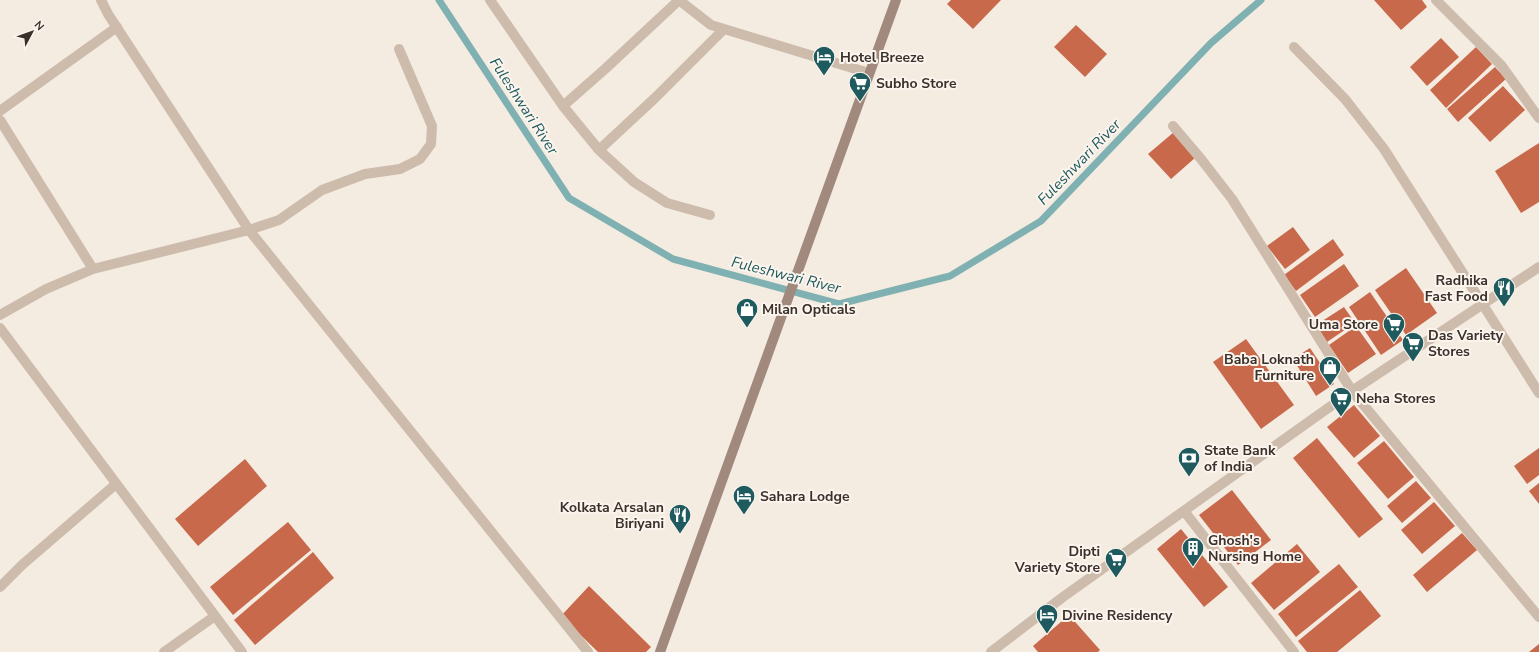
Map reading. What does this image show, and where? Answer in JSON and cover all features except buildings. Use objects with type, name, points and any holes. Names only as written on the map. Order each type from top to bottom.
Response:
[{"type":"main road","points":[[660,652],[896,0]]},
{"type":"street","points":[[101,0],[249,230],[588,652]]},
{"type":"street","points":[[490,0],[563,106],[599,150],[634,182],[666,203],[710,215]]},
{"type":"street","points":[[563,106],[679,0],[711,25],[869,74]]},
{"type":"street","points":[[1436,0],[1500,65],[1539,118]]},
{"type":"street","points":[[0,111],[117,27]]},
{"type":"street","points":[[599,150],[656,97],[724,29]]},
{"type":"street","points":[[1294,46],[1345,99],[1384,149],[1539,394]]},
{"type":"street","points":[[0,315],[46,289],[93,269],[249,230],[279,220],[322,190],[366,174],[400,169],[420,159],[431,144],[432,126],[399,49]]},
{"type":"street","points":[[0,120],[93,269]]},
{"type":"street","points":[[1172,126],[1201,159],[1232,199],[1352,391],[1539,617]]},
{"type":"street","points":[[991,652],[1184,510],[1352,391],[1539,267]]},
{"type":"street","points":[[0,328],[242,652]]},
{"type":"street","points":[[0,587],[22,565],[116,484]]},
{"type":"street","points":[[1184,510],[1294,652]]},
{"type":"street","points":[[164,652],[215,616]]},
{"type":"waterway","name":"Fuleshwari River","points":[[439,0],[569,198],[673,259],[839,304],[950,276],[1041,221],[1211,43],[1261,0]]},
{"type":"place","name":"Hotel Breeze","points":[[824,76]]},
{"type":"place","name":"Subho Store","points":[[860,102]]},
{"type":"place","name":"Radhika Fast Food","points":[[1504,308]]},
{"type":"place","name":"Milan Opticals","points":[[747,328]]},
{"type":"place","name":"Uma Store","points":[[1394,344]]},
{"type":"place","name":"Das Variety Stores","points":[[1413,362]]},
{"type":"place","name":"Baba Loknath Furniture","points":[[1330,386]]},
{"type":"place","name":"Neha Stores","points":[[1341,418]]},
{"type":"place","name":"State Bank of India","points":[[1189,478]]},
{"type":"place","name":"Sahara Lodge","points":[[744,516]]},
{"type":"place","name":"Kolkata Arsalan Biriyani","points":[[680,534]]},
{"type":"place","name":"Ghosh's Nursing Home","points":[[1193,568]]},
{"type":"place","name":"Dipti Variety Store","points":[[1116,578]]},
{"type":"place","name":"Divine Residency","points":[[1047,634]]}]
